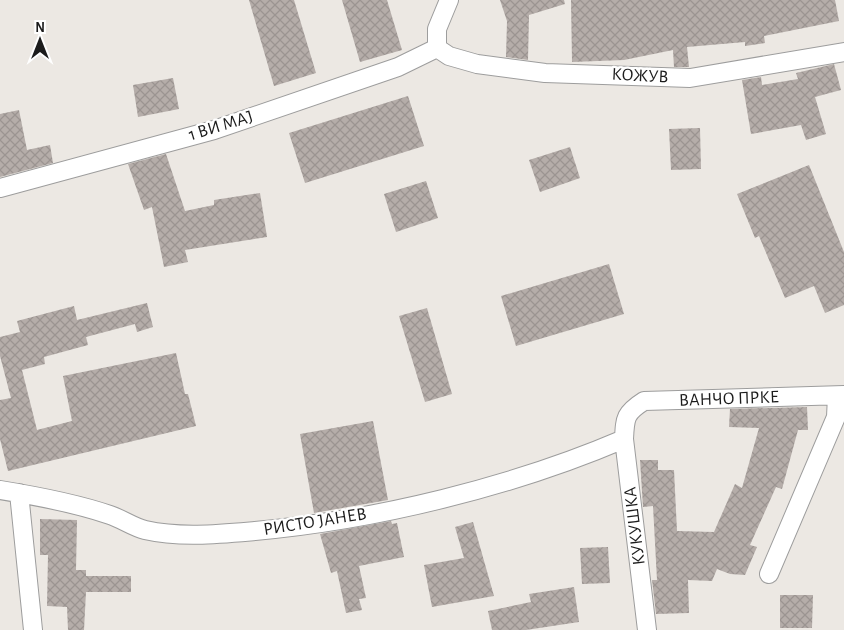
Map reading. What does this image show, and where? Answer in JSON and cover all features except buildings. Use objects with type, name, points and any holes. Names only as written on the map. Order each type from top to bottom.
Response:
[{"type":"street","points":[[437,48],[437,29],[449,0]]},
{"type":"street","name":"КОЖУВ","points":[[437,48],[449,56],[477,64],[536,72],[690,78],[844,52]]},
{"type":"street","name":"1 ВИ МАЈ","points":[[0,188],[214,130],[398,67],[437,48]]},
{"type":"street","points":[[769,574],[836,416],[841,395]]},
{"type":"street","name":"ВАНЧО ПРКЕ","points":[[624,431],[629,410],[644,401],[841,395]]},
{"type":"street","name":"РИСТО ЈАНЕВ","points":[[0,490],[71,503],[112,516],[145,530],[227,534],[302,527],[447,497],[582,457],[624,431]]},
{"type":"street","name":"КУКУШКА","points":[[624,431],[647,630]]},
{"type":"street","points":[[19,493],[33,630]]}]
